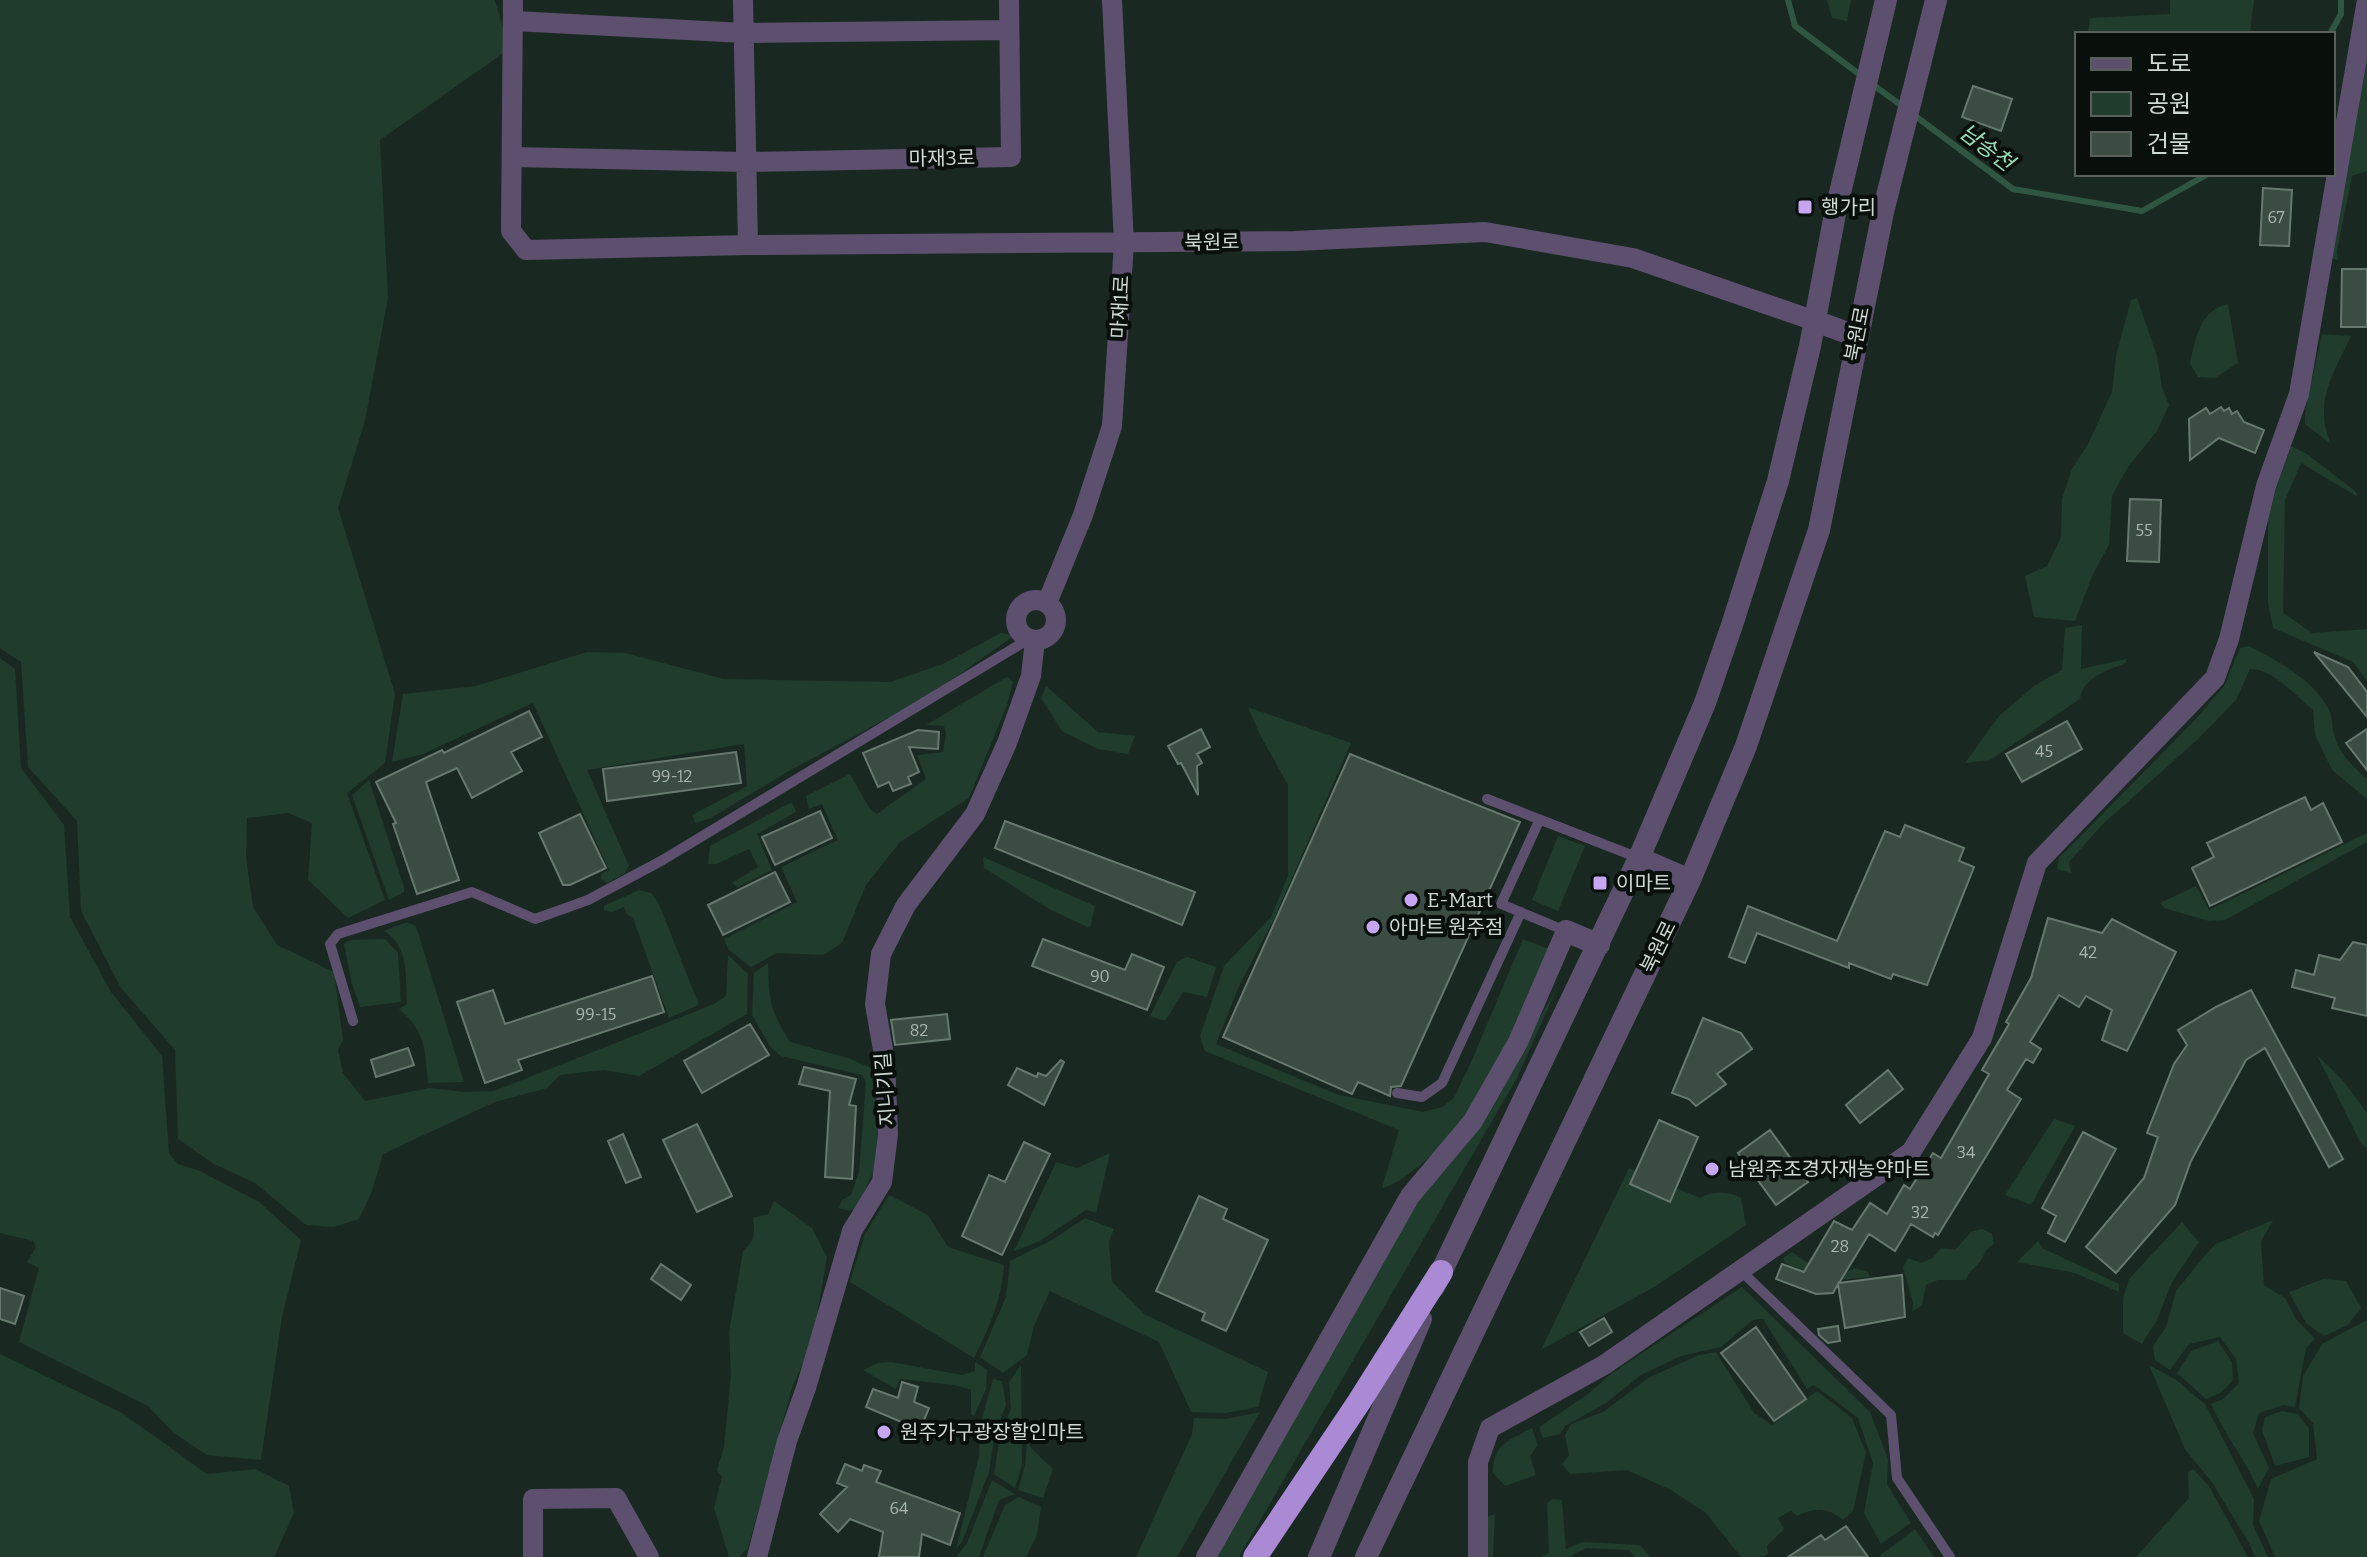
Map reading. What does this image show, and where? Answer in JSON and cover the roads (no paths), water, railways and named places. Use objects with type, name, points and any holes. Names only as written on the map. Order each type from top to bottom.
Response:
[{"type":"highway","points":[[1255,1557],[1441,1272]]},
{"type":"street","points":[[513,0],[511,231],[526,250],[748,245],[1124,243]]},
{"type":"street","points":[[743,0],[748,245]]},
{"type":"street","name":"마재3로","points":[[512,157],[746,162],[1011,157],[1009,0]]},
{"type":"street","name":"마재1로","points":[[1047,603],[1083,515],[1112,426],[1124,243],[1112,0]]},
{"type":"street","points":[[1478,1557],[1478,1462],[1490,1428],[1604,1365],[1911,1152],[1982,1038],[2037,863],[2215,678],[2229,639],[2266,486],[2299,394],[2367,0]]},
{"type":"street","points":[[1319,1557],[1441,1272],[1599,945],[1705,703],[1778,481],[1815,321],[1835,214],[1886,2]]},
{"type":"street","name":"북원로","points":[[1366,1557],[1690,880],[1746,746],[1814,543],[1837,450],[1856,336],[1883,212],[1934,10]]},
{"type":"street","points":[[514,21],[744,33],[1009,30]]},
{"type":"street","name":"북원로","points":[[1124,243],[1295,241],[1485,232],[1633,258],[1815,321]]},
{"type":"street","points":[[1815,321],[1856,336]]},
{"type":"street","points":[[1041,600],[1047,603],[1055,613],[1056,626],[1048,636],[1032,639],[1019,630],[1018,611],[1027,602],[1041,600]]},
{"type":"street","name":"지니기길","points":[[757,1557],[787,1441],[806,1388],[852,1231],[882,1182],[888,1134],[885,1061],[875,1004],[881,954],[906,905],[975,814],[1007,743],[1031,676],[1032,639]]},
{"type":"street","points":[[1639,858],[1690,880]]},
{"type":"street","points":[[1206,1557],[1410,1196],[1473,1121],[1518,1042],[1566,931],[1599,945]]},
{"type":"street","points":[[533,1557],[533,1499],[616,1498],[649,1557]]},
{"type":"lane","points":[[353,1021],[330,944],[338,934],[472,892],[535,919],[588,900],[661,861],[1032,639]]},
{"type":"lane","points":[[1487,799],[1639,858]]},
{"type":"lane","points":[[1539,821],[1501,904],[1566,931]]},
{"type":"lane","points":[[1397,1093],[1422,1097],[1442,1083],[1521,912]]},
{"type":"lane","points":[[1740,1270],[1891,1415],[1897,1478],[1950,1557]]},
{"type":"waterway","name":"남송천","points":[[1788,0],[1795,26],[1863,77]]},
{"type":"waterway","name":"남송천","points":[[2331,32],[2341,14],[2341,0]]},
{"type":"waterway","name":"남송천","points":[[1872,84],[1905,108]]},
{"type":"waterway","name":"남송천","points":[[1914,115],[2013,189],[2142,211],[2204,176]]},
{"type":"place","name":"행가리","points":[[1805,207]]},
{"type":"place","name":"이마트","points":[[1600,883]]},
{"type":"place","name":"E-Mart","points":[[1411,900]]},
{"type":"place","name":"아마트 원주점","points":[[1373,927]]},
{"type":"place","name":"남원주조경자재농약마트","points":[[1712,1169]]},
{"type":"place","name":"원주가구광장할인마트","points":[[884,1432]]}]
